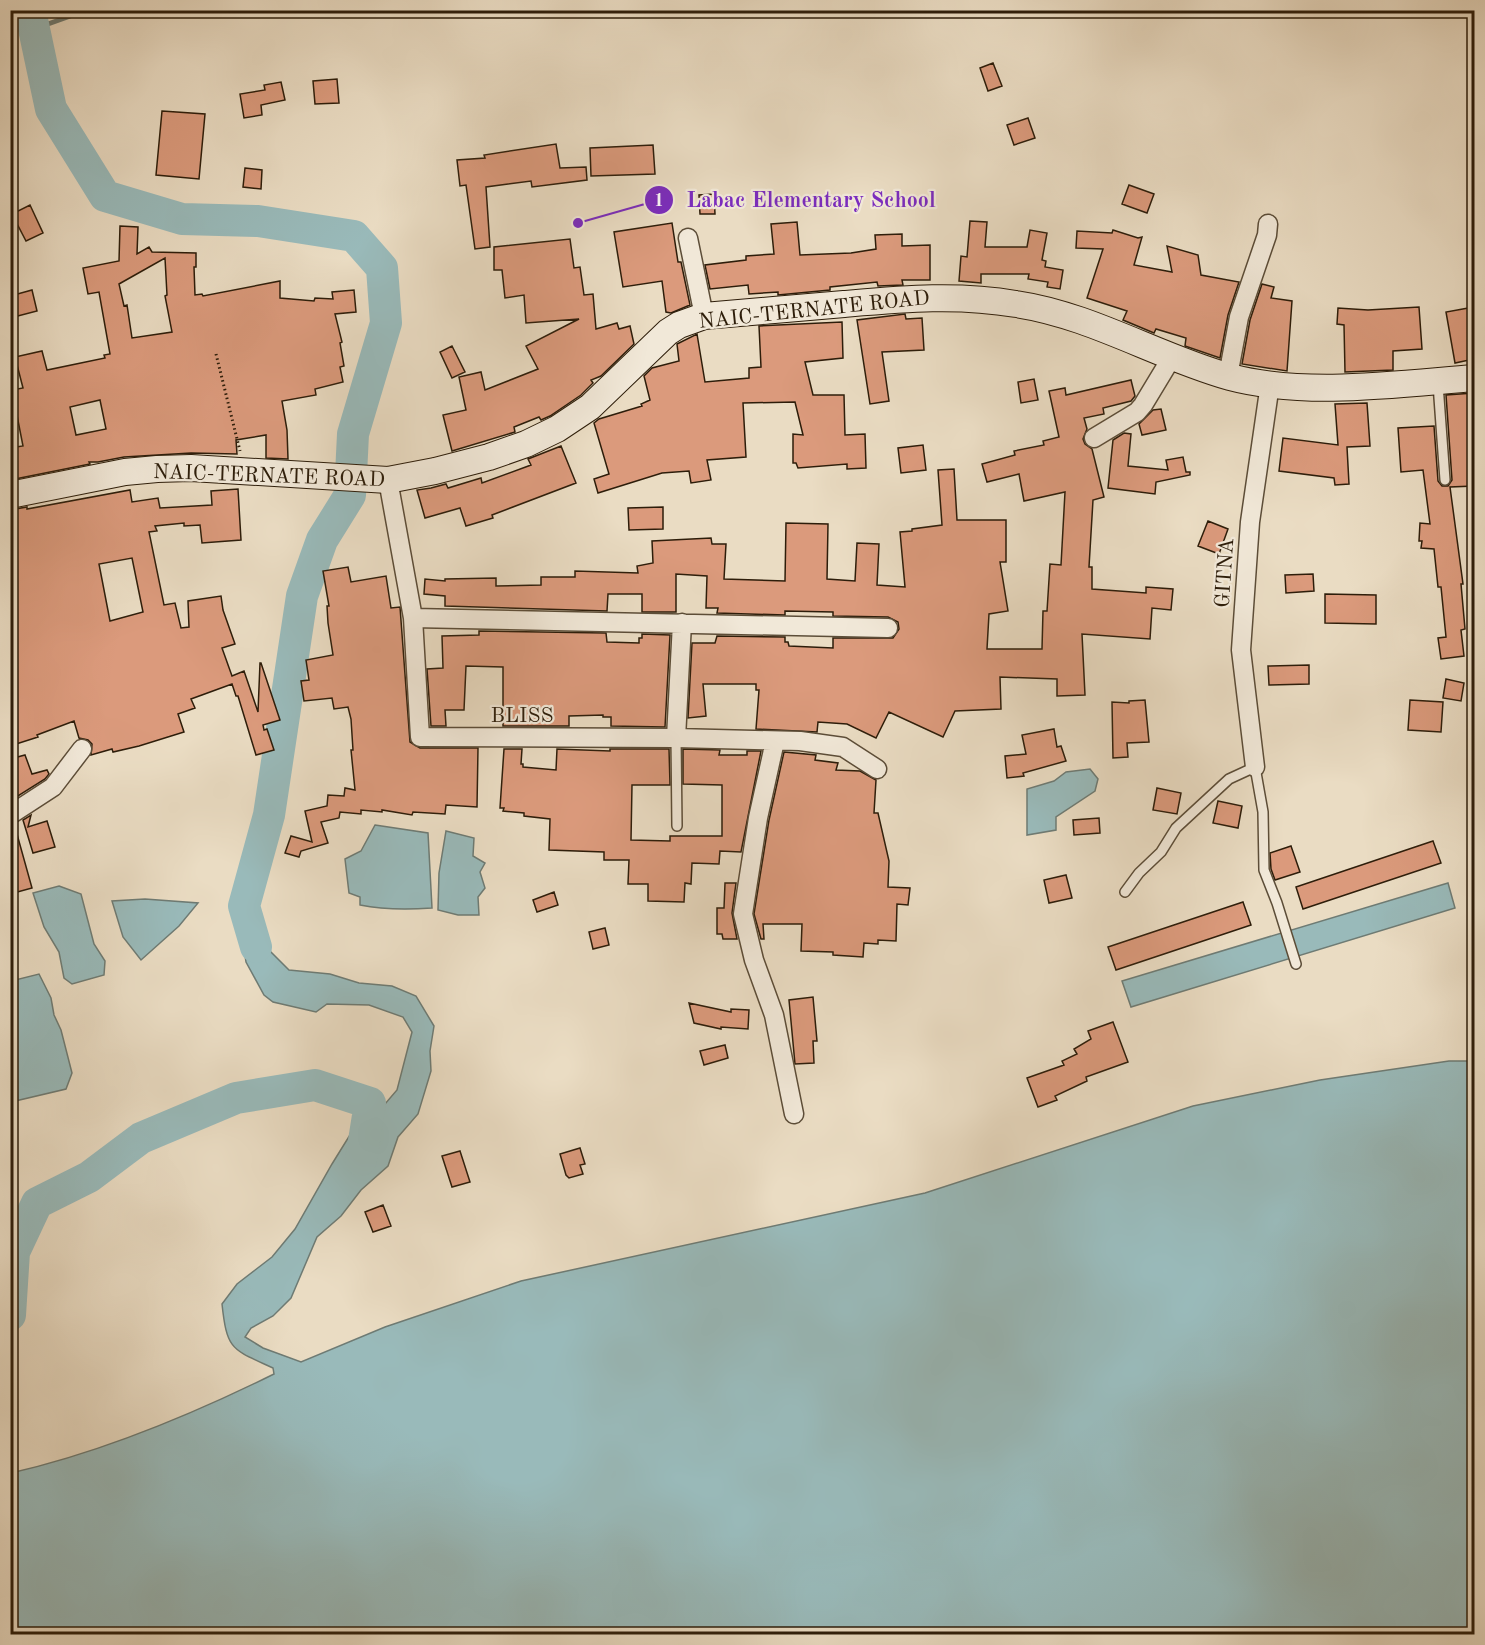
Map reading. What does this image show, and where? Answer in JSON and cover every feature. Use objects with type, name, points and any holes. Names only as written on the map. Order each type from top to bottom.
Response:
[{"type":"main road","name":"NAIC-TERNATE ROAD","points":[[10,495],[147,470],[191,468],[388,480],[435,471],[489,457],[526,444],[558,429],[590,407],[668,332],[679,325],[704,316],[925,297],[1012,303],[1038,308],[1228,376],[1270,384],[1342,386],[1474,378]]},
{"type":"street","points":[[1228,376],[1239,317],[1267,235],[1268,224]]},
{"type":"street","points":[[688,238],[704,316]]},
{"type":"street","points":[[1094,438],[1137,412],[1172,357]]},
{"type":"street","name":"GITNA","points":[[1256,766],[1241,650],[1250,522],[1270,384]]},
{"type":"street","name":"BLISS","points":[[388,480],[413,618],[420,737],[800,741],[843,747],[877,769]]},
{"type":"street","points":[[413,618],[888,628]]},
{"type":"street","points":[[676,738],[682,623]]},
{"type":"street","points":[[775,741],[758,818],[743,914],[754,960],[774,1015],[794,1114]]},
{"type":"street","points":[[10,814],[53,787],[82,749]]},
{"type":"lane","points":[[1438,381],[1445,480]]},
{"type":"lane","points":[[676,738],[677,826]]},
{"type":"lane","points":[[1125,892],[1139,873],[1161,852],[1176,828],[1229,779],[1256,766],[1263,812],[1264,870],[1296,964]]},
{"type":"path","points":[[216,354],[244,471]]},
{"type":"water","points":[[1090,769],[1098,779],[1095,791],[1056,817],[1056,830],[1027,835],[1027,789],[1054,781],[1066,772]]},
{"type":"water","points":[[375,825],[428,833],[432,908],[369,907],[360,905],[360,897],[349,893],[345,859],[361,851]]},
{"type":"water","points":[[446,831],[474,838],[473,856],[485,863],[480,872],[485,888],[478,897],[479,915],[458,915],[438,910],[439,873]]},
{"type":"water","points":[[1448,883],[1455,908],[1131,1007],[1122,981]]},
{"type":"water","points":[[59,886],[81,894],[94,944],[105,961],[104,975],[72,984],[64,978],[59,952],[44,927],[33,893]]},
{"type":"water","points":[[145,899],[198,903],[179,926],[141,960],[123,937],[112,901]]},
{"type":"water","points":[[244,906],[267,948],[289,970],[330,974],[359,983],[392,986],[416,996],[434,1026],[430,1051],[431,1071],[418,1114],[398,1137],[388,1166],[361,1190],[341,1216],[317,1237],[291,1298],[273,1316],[251,1328],[245,1337],[263,1348],[301,1362],[385,1327],[521,1281],[925,1193],[1193,1106],[1320,1080],[1449,1061],[1474,1061],[1474,1634],[11,1634],[11,1473],[78,1455],[145,1431],[211,1404],[274,1374],[273,1368],[248,1357],[234,1346],[226,1331],[222,1304],[237,1284],[272,1257],[295,1229],[353,1130],[385,1104],[397,1090],[412,1032],[403,1017],[369,1005],[327,1004],[316,1012],[273,1002],[264,995],[246,962],[241,930]]},
{"type":"water","points":[[39,974],[51,998],[72,1073],[66,1089],[11,1102],[11,981]]},
{"type":"building","points":[[993,63],[1002,86],[988,91],[980,68]]},
{"type":"building","points":[[337,79],[339,103],[315,104],[313,81]]},
{"type":"building","points":[[281,82],[285,100],[261,105],[262,115],[244,118],[240,94],[265,90],[264,85]]},
{"type":"building","points":[[162,111],[205,114],[199,179],[156,175]]},
{"type":"building","points":[[1028,118],[1035,138],[1014,145],[1007,125]]},
{"type":"building","points":[[556,144],[560,168],[586,167],[587,180],[532,187],[531,181],[486,187],[490,247],[475,249],[466,185],[460,186],[457,160],[485,158],[484,155]]},
{"type":"building","points":[[653,145],[655,174],[591,176],[590,148]]},
{"type":"building","points":[[245,168],[262,170],[261,189],[243,187]]},
{"type":"building","points":[[1129,185],[1154,194],[1147,213],[1122,204]]},
{"type":"building","points":[[714,194],[715,214],[700,214],[699,195]]},
{"type":"building","points":[[30,205],[43,233],[26,241],[12,214]]},
{"type":"building","points":[[970,221],[987,222],[985,247],[1027,247],[1030,230],[1047,233],[1042,260],[1046,261],[1045,267],[1063,270],[1060,289],[1047,287],[1048,282],[1028,279],[1029,274],[981,274],[981,283],[959,281],[961,256],[967,257]]},
{"type":"building","points":[[797,222],[800,255],[851,253],[876,249],[875,235],[902,234],[902,246],[930,245],[930,280],[902,280],[903,285],[878,286],[877,282],[830,287],[830,290],[778,295],[778,292],[749,294],[748,285],[710,289],[705,265],[746,260],[746,256],[774,254],[771,224]]},
{"type":"building","points":[[672,223],[678,262],[681,262],[690,305],[671,313],[666,312],[662,281],[623,287],[614,232]]},
{"type":"building","points":[[120,226],[138,227],[137,254],[149,247],[152,252],[196,253],[195,295],[202,294],[203,296],[280,281],[280,298],[314,301],[315,298],[333,299],[332,292],[354,290],[356,312],[335,314],[342,342],[340,343],[344,366],[340,367],[343,382],[315,389],[316,395],[282,401],[287,430],[288,459],[266,458],[266,435],[236,440],[237,454],[191,453],[124,457],[89,462],[90,464],[10,480],[10,448],[23,446],[12,390],[23,388],[15,357],[42,351],[47,370],[105,358],[104,355],[110,354],[99,292],[88,294],[83,268],[119,261]],"holes":[[[165,258],[167,295],[165,296],[172,332],[132,338],[127,305],[124,306],[119,284]],[[100,400],[106,429],[76,435],[70,407]]]},
{"type":"building","points":[[1113,230],[1138,238],[1142,237],[1134,265],[1172,272],[1167,246],[1198,255],[1201,275],[1239,282],[1228,315],[1220,358],[1185,346],[1186,338],[1156,329],[1154,333],[1123,320],[1127,311],[1087,298],[1103,249],[1076,248],[1077,231],[1112,233]]},
{"type":"building","points":[[570,239],[574,268],[580,267],[584,295],[593,294],[596,329],[617,323],[619,329],[630,326],[634,344],[601,376],[591,380],[593,383],[581,395],[550,416],[541,420],[539,417],[514,427],[515,432],[452,451],[443,415],[466,410],[459,377],[481,372],[485,390],[538,369],[526,346],[579,319],[526,323],[524,295],[505,298],[502,270],[494,270],[494,247]]},
{"type":"building","points":[[1262,284],[1274,287],[1271,298],[1292,301],[1287,371],[1242,364],[1250,320]]},
{"type":"building","points":[[32,290],[37,311],[10,318],[10,296]]},
{"type":"building","points":[[1419,307],[1422,349],[1393,351],[1393,370],[1345,372],[1344,325],[1337,324],[1338,308],[1368,310]]},
{"type":"building","points":[[1474,307],[1474,359],[1455,363],[1446,312]]},
{"type":"building","points":[[905,314],[906,319],[922,318],[924,350],[882,352],[889,401],[870,404],[857,320]]},
{"type":"building","points":[[842,322],[843,358],[805,362],[813,395],[844,395],[845,435],[865,434],[866,468],[847,469],[847,464],[798,468],[796,463],[793,463],[793,434],[803,435],[795,402],[743,403],[746,457],[707,460],[711,480],[691,483],[689,471],[662,473],[598,493],[594,479],[609,474],[594,423],[599,419],[642,406],[641,404],[650,400],[644,376],[652,368],[679,361],[677,344],[697,334],[705,382],[749,378],[749,368],[761,367],[759,326]]},
{"type":"building","points":[[452,346],[465,372],[452,378],[440,352]]},
{"type":"building","points":[[1034,379],[1038,400],[1021,403],[1018,382]]},
{"type":"building","points":[[1131,380],[1135,396],[1131,401],[1103,408],[1104,414],[1084,418],[1087,429],[1083,439],[1085,444],[1092,449],[1104,497],[1093,500],[1089,567],[1092,567],[1092,589],[1146,593],[1146,587],[1173,589],[1171,610],[1152,608],[1150,639],[1082,634],[1085,695],[1057,696],[1057,679],[1000,677],[1001,709],[955,711],[943,737],[889,712],[876,738],[847,724],[818,722],[817,732],[756,729],[759,690],[756,690],[756,684],[703,684],[706,716],[688,718],[692,643],[715,643],[717,636],[785,637],[785,642],[788,642],[789,646],[833,648],[833,638],[893,638],[899,629],[898,622],[888,617],[833,616],[833,612],[785,611],[785,615],[717,613],[718,608],[706,608],[707,576],[676,574],[676,612],[642,612],[642,594],[608,594],[607,611],[445,606],[445,596],[424,594],[425,579],[445,581],[445,579],[496,578],[496,586],[541,585],[541,577],[575,577],[575,571],[638,573],[637,566],[653,563],[652,541],[711,538],[712,544],[726,544],[724,579],[785,581],[786,523],[828,524],[827,579],[855,581],[857,543],[879,544],[877,585],[905,587],[900,532],[942,525],[938,470],[954,469],[957,520],[1006,520],[1006,562],[1000,562],[1008,611],[989,614],[987,649],[1042,649],[1043,611],[1047,611],[1050,564],[1061,565],[1065,492],[1024,501],[1019,474],[987,482],[982,464],[1015,455],[1014,451],[1044,445],[1043,441],[1059,437],[1049,391],[1065,388],[1066,395]]},
{"type":"building","points":[[1474,393],[1474,486],[1450,487],[1463,584],[1461,584],[1465,629],[1461,630],[1464,656],[1441,659],[1438,638],[1446,637],[1441,587],[1438,587],[1434,549],[1421,548],[1422,541],[1419,541],[1420,523],[1430,524],[1423,470],[1401,472],[1398,428],[1434,426],[1438,481],[1442,486],[1448,486],[1452,480],[1446,395]]},
{"type":"building","points":[[1367,403],[1370,446],[1347,447],[1349,484],[1335,485],[1334,478],[1279,471],[1283,438],[1338,445],[1335,404]]},
{"type":"building","points":[[1161,409],[1166,430],[1142,435],[1139,424],[1153,410]]},
{"type":"building","points":[[1124,433],[1131,434],[1128,466],[1168,470],[1166,460],[1183,457],[1186,472],[1190,472],[1190,475],[1156,482],[1155,494],[1108,488],[1113,440]]},
{"type":"building","points":[[923,445],[926,470],[901,473],[898,448]]},
{"type":"building","points":[[561,446],[576,483],[492,515],[493,518],[466,526],[460,508],[425,518],[417,490],[446,484],[448,488],[481,478],[482,483],[531,465],[528,459]]},
{"type":"building","points":[[238,489],[241,540],[202,543],[200,525],[184,526],[184,523],[155,526],[157,531],[149,532],[164,605],[175,603],[181,628],[189,627],[188,601],[221,596],[223,610],[235,644],[222,648],[232,676],[244,671],[258,712],[261,663],[280,720],[263,725],[264,730],[267,729],[274,750],[256,755],[238,696],[232,684],[191,699],[195,708],[178,714],[184,732],[139,746],[113,752],[112,749],[91,755],[92,744],[88,740],[79,738],[74,721],[37,735],[38,737],[10,746],[10,510],[27,507],[27,509],[130,490],[132,502],[158,498],[160,508],[212,505],[211,491]],"holes":[[[132,558],[143,612],[110,621],[99,564]]]},
{"type":"building","points":[[663,507],[663,529],[629,530],[628,508]]},
{"type":"building","points":[[1208,521],[1228,529],[1219,554],[1198,546]]},
{"type":"building","points":[[348,567],[351,582],[386,576],[391,608],[400,607],[410,742],[420,748],[478,748],[477,807],[446,805],[445,814],[413,812],[412,815],[382,810],[382,812],[361,810],[361,814],[340,812],[339,818],[321,822],[328,843],[301,851],[299,857],[285,853],[291,836],[312,842],[305,811],[327,806],[328,795],[344,796],[345,788],[355,790],[351,719],[348,707],[334,709],[332,698],[304,701],[301,681],[309,680],[306,660],[333,655],[328,623],[327,606],[329,606],[323,571]]},
{"type":"building","points":[[1313,574],[1314,591],[1286,593],[1285,575]]},
{"type":"building","points":[[1325,594],[1376,595],[1376,624],[1325,623]]},
{"type":"building","points":[[479,631],[606,633],[607,642],[639,643],[642,634],[670,635],[665,727],[611,726],[611,717],[603,717],[603,715],[569,716],[569,726],[503,726],[503,667],[466,666],[464,710],[445,710],[446,726],[431,726],[427,669],[443,668],[442,636],[479,635]]},
{"type":"building","points":[[1309,665],[1309,684],[1269,685],[1268,666]]},
{"type":"building","points":[[1446,679],[1464,683],[1461,701],[1443,698]]},
{"type":"building","points":[[1145,700],[1149,742],[1127,743],[1128,757],[1113,758],[1112,702],[1129,703],[1129,701]]},
{"type":"building","points":[[1410,700],[1443,702],[1441,732],[1408,730]]},
{"type":"building","points":[[1054,729],[1057,747],[1061,746],[1066,761],[1023,773],[1024,776],[1007,778],[1005,756],[1026,754],[1022,735]]},
{"type":"building","points":[[504,749],[522,749],[521,764],[523,767],[556,770],[557,749],[610,751],[610,749],[669,749],[670,785],[632,785],[631,840],[670,841],[670,836],[722,836],[722,785],[683,784],[683,749],[720,750],[719,755],[747,755],[747,751],[761,751],[741,852],[720,851],[719,864],[692,863],[691,884],[685,883],[684,902],[648,901],[648,884],[628,884],[629,860],[604,860],[604,852],[549,850],[550,819],[524,816],[524,813],[503,811],[504,808],[500,808]]},
{"type":"building","points":[[784,752],[816,755],[815,760],[838,763],[836,770],[860,771],[876,780],[874,813],[878,813],[889,861],[888,887],[910,888],[908,905],[897,904],[896,941],[878,940],[878,944],[864,943],[863,957],[833,955],[833,952],[801,951],[802,924],[763,924],[764,939],[761,939],[754,914],[769,820]]},
{"type":"building","points":[[25,755],[32,774],[47,770],[49,774],[45,779],[10,801],[10,788],[15,786],[10,774],[10,759]]},
{"type":"building","points":[[1157,788],[1181,793],[1177,814],[1153,810]]},
{"type":"building","points":[[1218,801],[1242,806],[1238,828],[1213,823]]},
{"type":"building","points":[[31,815],[28,827],[47,821],[55,847],[33,853],[23,820]]},
{"type":"building","points":[[1099,818],[1100,833],[1074,835],[1073,820]]},
{"type":"building","points":[[15,827],[32,888],[10,894],[10,828]]},
{"type":"building","points":[[1433,841],[1441,863],[1303,909],[1296,887]]},
{"type":"building","points":[[1291,846],[1300,872],[1275,880],[1271,869],[1270,853]]},
{"type":"building","points":[[1066,875],[1072,898],[1049,903],[1044,880]]},
{"type":"building","points":[[725,883],[736,883],[732,913],[737,939],[723,939],[722,934],[717,934],[717,908],[724,908]]},
{"type":"building","points":[[554,892],[558,905],[537,912],[533,900]]},
{"type":"building","points":[[1243,902],[1251,925],[1116,970],[1108,947]]},
{"type":"building","points":[[605,928],[609,945],[593,949],[589,932]]},
{"type":"building","points":[[813,997],[817,1041],[813,1041],[814,1063],[795,1064],[789,1000]]},
{"type":"building","points":[[689,1003],[731,1012],[731,1009],[749,1010],[748,1029],[721,1027],[721,1029],[694,1023]]},
{"type":"building","points":[[1113,1022],[1128,1062],[1086,1077],[1087,1081],[1055,1096],[1057,1100],[1038,1107],[1027,1078],[1064,1065],[1062,1061],[1077,1054],[1074,1049],[1091,1039],[1088,1031]]},
{"type":"building","points":[[725,1045],[728,1058],[704,1065],[700,1051]]},
{"type":"building","points":[[580,1148],[585,1164],[580,1165],[583,1174],[569,1178],[560,1154]]},
{"type":"building","points":[[460,1151],[470,1182],[452,1187],[442,1156]]},
{"type":"building","points":[[383,1205],[391,1226],[373,1232],[365,1212]]},
{"type":"waterway","points":[[30,10],[51,109],[105,196],[182,219],[258,221],[354,236],[382,268],[386,323],[353,434],[350,495],[322,540],[302,596],[269,815],[244,906],[256,947]]},
{"type":"waterway","points":[[34,29],[87,10]]},
{"type":"waterway","points":[[10,1315],[14,1252],[37,1203],[89,1177],[141,1138],[236,1098],[315,1085],[370,1103],[361,1160]]},
{"type":"place","name":"Labac Elementary School","points":[[578,223]]}]
